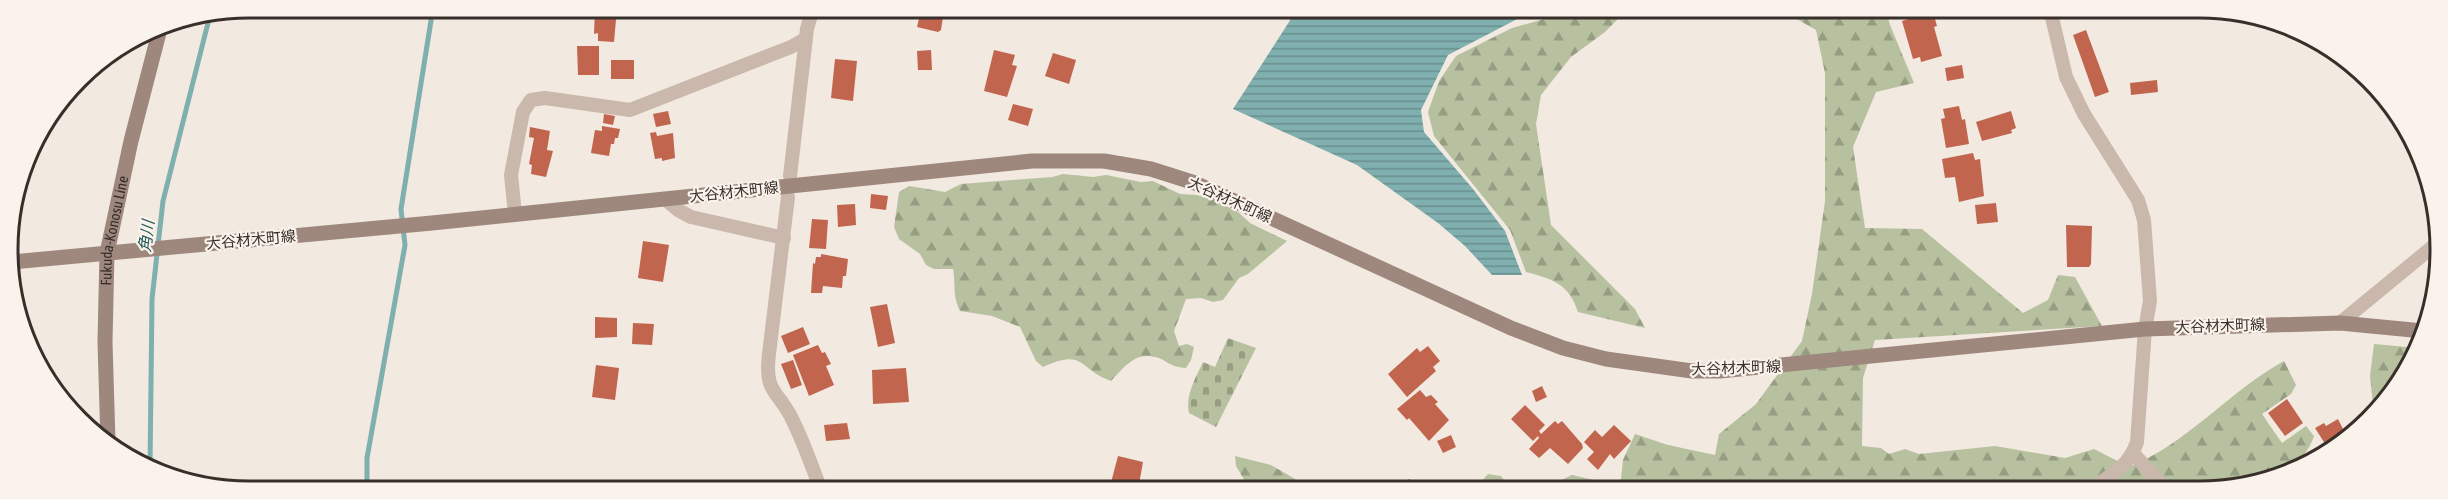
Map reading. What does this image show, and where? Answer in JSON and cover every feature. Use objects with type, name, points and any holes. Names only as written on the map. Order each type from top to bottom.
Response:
[{"type":"main road","name":"Fukuda-Konosu Line","points":[[108,432],[105,342],[107,253],[131,141],[158,37]]},
{"type":"main road","name":"大谷材木町線","points":[[18,261],[1032,161],[1104,161],[1151,169],[1195,183],[1511,328],[1563,348],[1606,359],[1692,371],[1720,371],[1825,362],[1942,348],[2145,329],[2340,323],[2415,330]]},
{"type":"street","points":[[790,176],[805,39],[810,18]]},
{"type":"street","points":[[2052,18],[2067,77],[2084,114],[2138,200],[2144,220],[2150,301],[2145,329],[2139,428],[2133,453],[2120,469],[2102,481]]},
{"type":"street","points":[[515,214],[512,175],[524,112],[531,99],[545,98],[630,110],[791,47],[805,39]]},
{"type":"street","points":[[788,197],[768,378],[772,390],[795,424],[817,481]]},
{"type":"street","points":[[665,199],[691,217],[784,238]]},
{"type":"street","points":[[2340,323],[2430,249]]},
{"type":"street","points":[[2133,453],[2158,481]]},
{"type":"green space","points":[[1619,18],[1605,32],[1571,57],[1541,95],[1536,124],[1551,225],[1635,309],[1645,328],[1578,312],[1570,295],[1559,284],[1526,272],[1510,230],[1434,136],[1428,112],[1439,81],[1456,56],[1512,28],[1544,19]]},
{"type":"green space","points":[[1795,18],[1888,18],[1914,83],[1876,92],[1853,147],[1865,228],[1922,229],[2023,313],[2048,300],[2058,275],[2075,277],[2102,326],[1875,340],[1863,378],[1862,446],[1881,448],[1889,454],[1905,449],[1919,454],[1995,446],[2065,458],[2094,449],[2129,467],[2170,445],[2264,373],[2284,361],[2296,385],[2291,394],[2262,414],[2282,443],[2306,426],[2314,436],[2307,450],[2301,457],[2273,469],[2244,477],[2214,481],[1619,481],[1623,460],[1635,434],[1668,445],[1715,455],[1719,434],[1756,404],[1802,341],[1812,294],[1825,201],[1825,73],[1816,30]]},
{"type":"green space","points":[[1063,174],[1093,177],[1106,175],[1141,182],[1153,181],[1180,194],[1198,195],[1214,200],[1238,212],[1250,223],[1287,241],[1248,274],[1239,278],[1223,300],[1213,302],[1201,298],[1186,299],[1174,331],[1179,346],[1187,344],[1194,347],[1191,360],[1186,368],[1155,357],[1141,357],[1125,366],[1111,381],[1074,360],[1067,359],[1043,367],[1036,361],[1020,327],[992,316],[960,311],[955,295],[953,269],[934,269],[926,265],[920,254],[899,239],[894,227],[899,192],[909,186],[945,192],[961,184],[1052,177]]},
{"type":"green space","points":[[1228,338],[1256,348],[1216,427],[1189,413],[1188,407],[1192,387],[1203,362],[1215,367]]},
{"type":"green space","points":[[2374,344],[2408,347],[2391,378],[2373,402],[2370,376]]},
{"type":"green space","points":[[1235,456],[1271,465],[1299,481],[1245,481],[1236,466]]},
{"type":"green space","points":[[1488,474],[1501,476],[1505,481],[1482,481]]},
{"type":"green space","points":[[1572,475],[1595,481],[1560,481]]},
{"type":"water","points":[[1291,18],[1519,18],[1448,55],[1421,110],[1424,132],[1473,189],[1505,231],[1522,275],[1492,275],[1465,246],[1438,223],[1357,165],[1233,109]]},
{"type":"building","points":[[595,18],[616,18],[614,42],[598,41],[598,33],[594,34]]},
{"type":"building","points":[[919,18],[943,18],[941,30],[938,32],[917,27]]},
{"type":"building","points":[[1912,18],[1935,18],[1937,26],[1934,27],[1942,56],[1921,62],[1920,57],[1913,59],[1902,21]]},
{"type":"building","points":[[2086,30],[2109,92],[2095,97],[2073,35]]},
{"type":"building","points":[[577,46],[599,46],[599,75],[578,75]]},
{"type":"building","points":[[931,50],[932,70],[918,70],[917,51]]},
{"type":"building","points":[[994,50],[1015,55],[1012,65],[1017,66],[1007,97],[984,91]]},
{"type":"building","points":[[1053,53],[1076,60],[1069,84],[1045,76]]},
{"type":"building","points":[[835,59],[857,61],[853,101],[831,98]]},
{"type":"building","points":[[611,60],[634,60],[634,79],[611,79]]},
{"type":"building","points":[[1962,65],[1964,78],[1947,81],[1945,68]]},
{"type":"building","points":[[2157,80],[2158,92],[2131,95],[2130,83]]},
{"type":"building","points":[[1013,104],[1033,109],[1028,126],[1008,120]]},
{"type":"building","points":[[1959,106],[1962,120],[1965,119],[1969,144],[1946,148],[1941,119],[1945,118],[1943,109]]},
{"type":"building","points":[[668,111],[671,124],[656,127],[653,114]]},
{"type":"building","points":[[2011,111],[2016,128],[2011,130],[2012,133],[1982,141],[1976,122]]},
{"type":"building","points":[[604,114],[615,116],[613,125],[603,123]]},
{"type":"building","points":[[602,126],[620,129],[618,138],[615,138],[614,144],[611,144],[609,156],[591,153],[595,130],[602,131]]},
{"type":"building","points":[[530,127],[550,131],[547,150],[553,151],[546,177],[531,174],[532,165],[529,164],[534,138],[529,137]]},
{"type":"building","points":[[656,132],[657,136],[673,133],[675,158],[662,161],[662,158],[655,159],[650,133]]},
{"type":"building","points":[[1973,153],[1975,160],[1980,159],[1984,196],[1959,202],[1955,177],[1945,178],[1942,159]]},
{"type":"building","points":[[871,194],[888,196],[886,210],[870,208]]},
{"type":"building","points":[[1996,203],[1998,222],[1977,224],[1975,205]]},
{"type":"building","points":[[855,204],[856,225],[838,227],[837,205]]},
{"type":"building","points":[[812,219],[828,220],[826,249],[809,248]]},
{"type":"building","points":[[2066,225],[2092,226],[2089,267],[2067,267]]},
{"type":"building","points":[[643,241],[669,245],[663,282],[638,278]]},
{"type":"building","points":[[821,254],[848,259],[846,276],[843,276],[842,288],[823,286],[822,293],[811,293],[813,263],[815,264],[816,257],[821,257]]},
{"type":"building","points":[[887,304],[895,343],[878,347],[870,307]]},
{"type":"building","points":[[595,317],[617,318],[617,337],[595,338]]},
{"type":"building","points":[[633,323],[654,324],[652,345],[632,344]]},
{"type":"building","points":[[803,327],[810,344],[788,353],[781,336]]},
{"type":"building","points":[[818,345],[822,353],[825,352],[831,364],[826,366],[834,385],[809,396],[793,355]]},
{"type":"building","points":[[1428,346],[1440,361],[1433,367],[1436,371],[1407,397],[1388,374],[1417,348],[1420,352]]},
{"type":"building","points":[[793,360],[802,385],[791,389],[781,364]]},
{"type":"building","points":[[596,365],[619,368],[615,400],[592,397]]},
{"type":"building","points":[[906,368],[909,402],[873,404],[872,370]]},
{"type":"building","points":[[1542,386],[1547,397],[1536,402],[1532,391]]},
{"type":"building","points":[[1420,390],[1426,397],[1431,395],[1438,402],[1435,404],[1449,420],[1429,441],[1409,418],[1407,420],[1397,409]]},
{"type":"building","points":[[2287,399],[2303,423],[2285,436],[2268,413]]},
{"type":"building","points":[[1525,405],[1545,425],[1539,431],[1541,434],[1555,421],[1558,424],[1562,421],[1582,444],[1583,448],[1568,464],[1550,448],[1539,458],[1529,449],[1539,438],[1538,436],[1533,441],[1511,419]]},
{"type":"building","points":[[2338,419],[2343,430],[2325,443],[2315,428],[2324,423],[2326,426]]},
{"type":"building","points":[[847,423],[850,439],[826,441],[824,425]]},
{"type":"building","points":[[1614,425],[1631,441],[1614,459],[1610,454],[1598,470],[1587,459],[1594,452],[1584,442],[1595,430],[1602,437]]},
{"type":"building","points":[[1451,435],[1456,447],[1443,453],[1437,441]]},
{"type":"building","points":[[1118,456],[1143,462],[1140,481],[1111,481]]},
{"type":"waterway","points":[[367,481],[367,458],[405,245],[401,209],[431,18]]},
{"type":"waterway","name":"角川","points":[[150,458],[152,299],[163,201],[208,21]]}]
